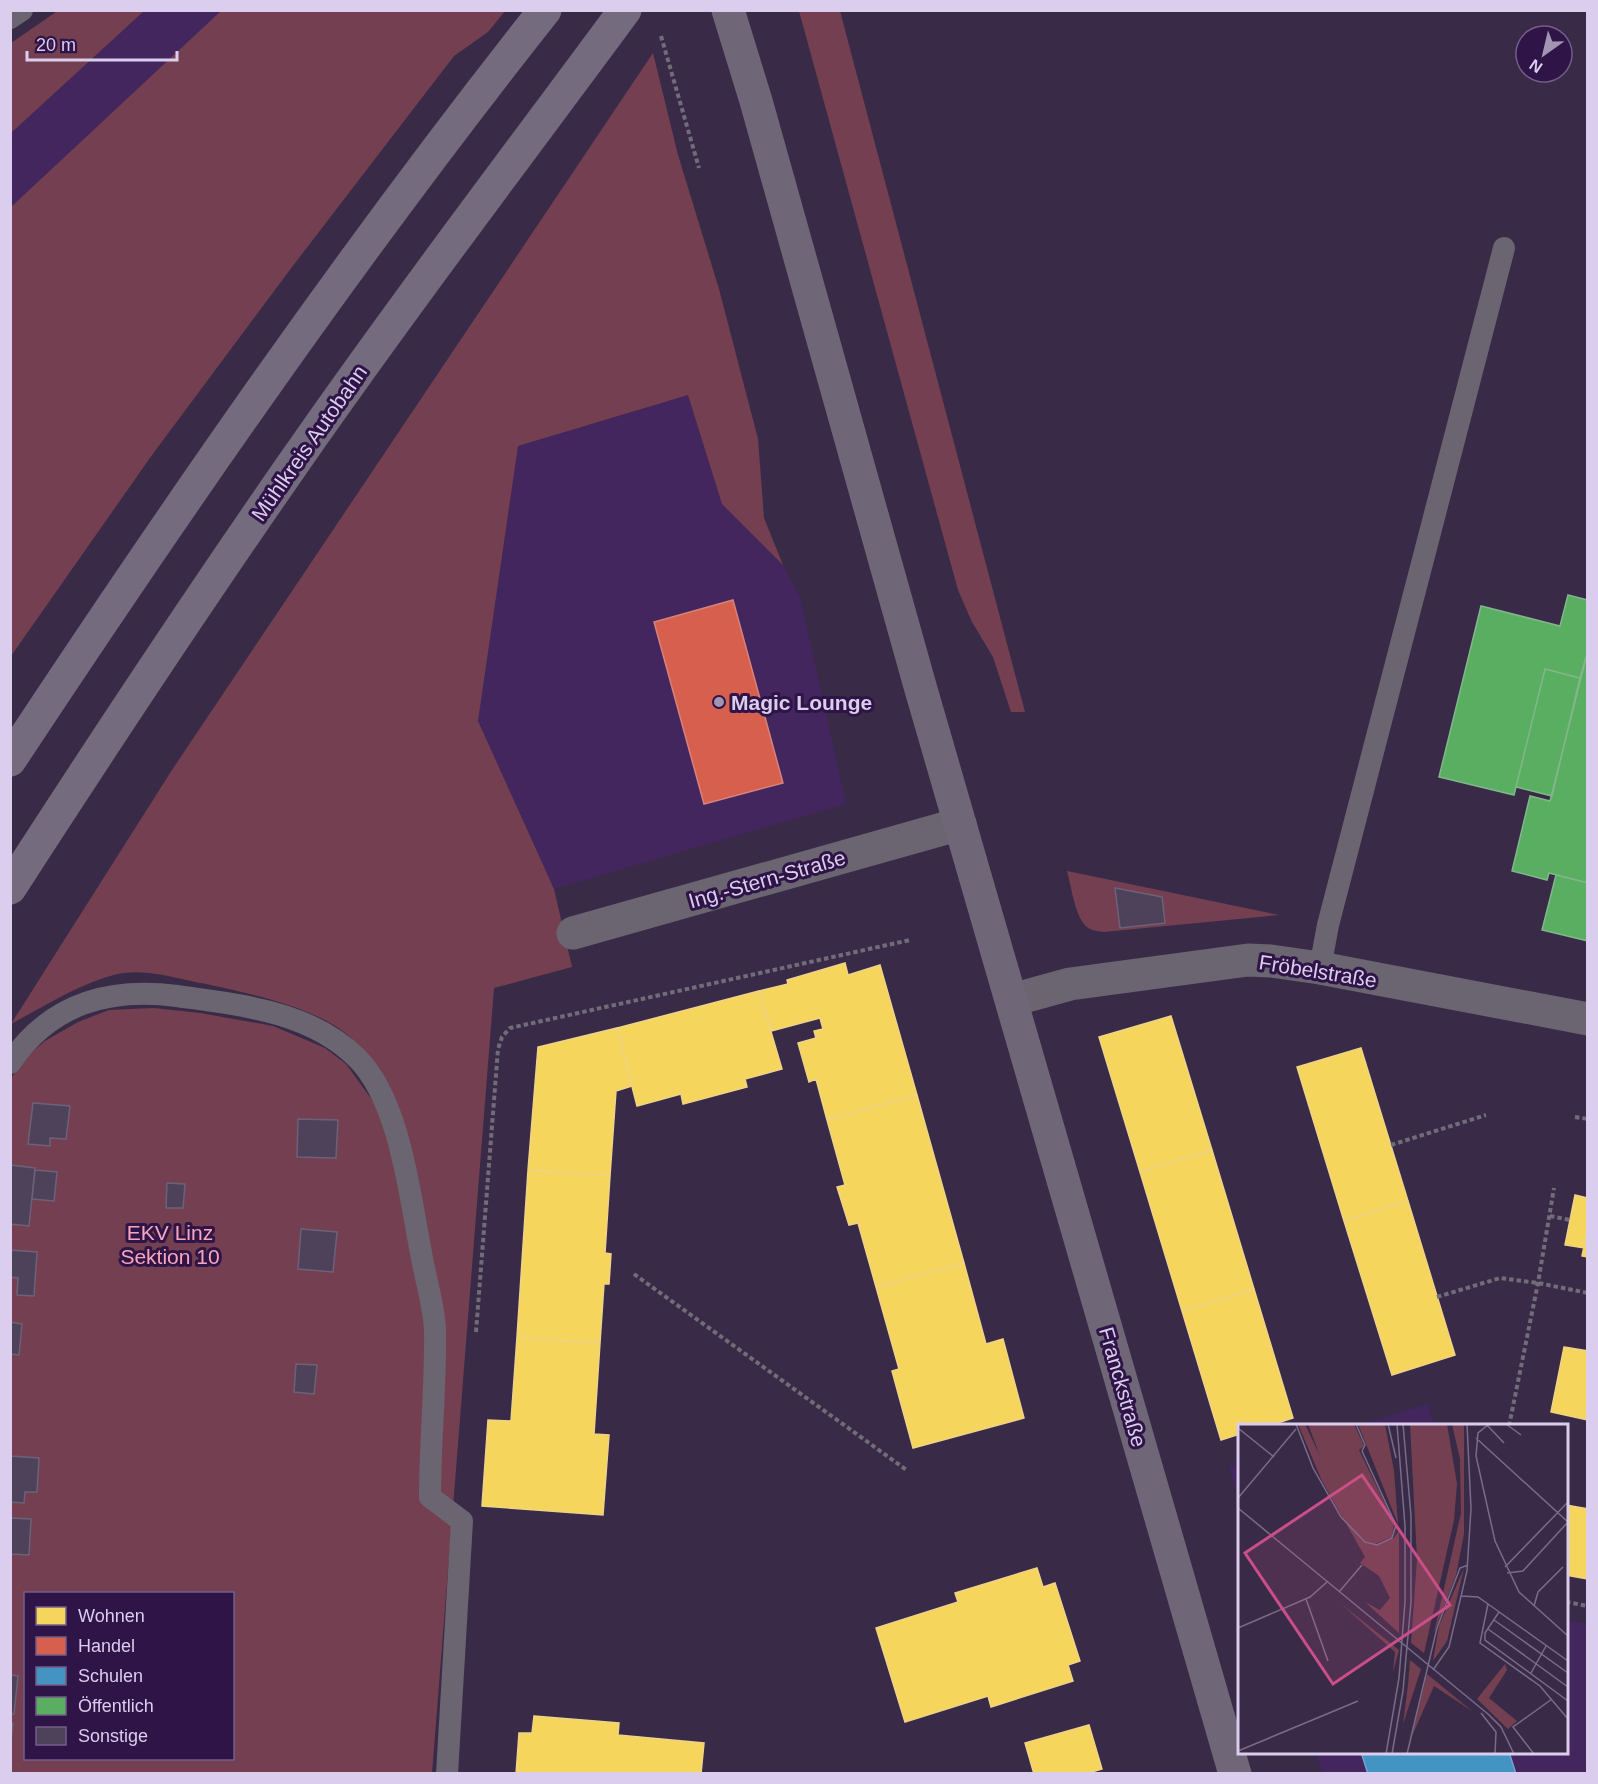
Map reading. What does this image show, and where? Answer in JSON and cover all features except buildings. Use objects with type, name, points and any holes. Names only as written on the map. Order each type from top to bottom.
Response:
[{"type":"highway","points":[[10,760],[121,592],[343,277],[465,111],[545,10]]},
{"type":"highway","name":"Mühlkreis Autobahn","points":[[10,888],[147,679],[289,470],[400,314],[625,10]]},
{"type":"main road","name":"Franckstraße","points":[[728,10],[756,101],[960,824],[1235,1773]]},
{"type":"street","name":"Ing.-Stern-Straße","points":[[573,933],[960,824]]},
{"type":"street","name":"Fröbelstraße","points":[[1012,1000],[1070,984],[1226,962],[1271,961],[1320,968],[1587,1019]]},
{"type":"lane","points":[[10,18],[22,10]]},
{"type":"lane","points":[[1320,968],[1328,925],[1504,248]]},
{"type":"lane","points":[[10,1063],[35,1033],[48,1021],[67,1010],[112,996],[169,995],[269,1011],[310,1025],[357,1058],[376,1084],[384,1098],[396,1134],[435,1328],[430,1497],[462,1521],[447,1773]]},
{"type":"path","points":[[660,33],[699,168]]},
{"type":"path","points":[[476,1334],[498,1049],[502,1037],[510,1028],[910,940]]},
{"type":"path","points":[[1391,1145],[1486,1115]]},
{"type":"path","points":[[1575,1117],[1587,1119]]},
{"type":"path","points":[[1509,1424],[1538,1283],[1554,1188]]},
{"type":"path","points":[[1550,1216],[1570,1220]]},
{"type":"path","points":[[634,1274],[908,1472]]},
{"type":"path","points":[[1437,1296],[1500,1278],[1587,1293]]},
{"type":"path","points":[[1568,1602],[1587,1606]]},
{"type":"shaded area","points":[[144,11],[222,11],[11,207],[11,133]]},
{"type":"shaded area","points":[[688,395],[722,504],[783,565],[800,597],[846,804],[554,889],[478,721],[518,446]]},
{"type":"shaded area","points":[[1428,1404],[1434,1424],[1364,1424]]},
{"type":"shaded area","points":[[1238,1465],[1238,1498],[1229,1467]]},
{"type":"shaded area","points":[[1568,1620],[1587,1624],[1587,1773],[1322,1773],[1316,1754],[1568,1754]]},
{"type":"green space","points":[[59,10],[144,11],[11,133],[11,43]]},
{"type":"green space","points":[[222,10],[505,11],[488,32],[454,56],[292,267],[152,455],[11,656],[11,207]]},
{"type":"green space","points":[[799,11],[840,11],[1025,712],[1011,712],[993,657],[972,622],[958,590]]},
{"type":"green space","name":"EKV Linz Sektion 10","points":[[653,53],[678,155],[719,289],[758,439],[764,518],[783,565],[722,504],[688,395],[518,446],[478,721],[554,889],[572,967],[494,988],[432,1773],[11,1773],[10,1080],[24,1059],[45,1041],[78,1022],[109,1010],[154,1008],[200,1013],[273,1026],[325,1048],[346,1064],[375,1104],[352,1039],[338,1028],[299,1009],[230,989],[157,974],[123,973],[80,987],[11,1024],[172,770]]},
{"type":"green space","points":[[1067,871],[1279,915],[1104,932],[1090,929],[1082,921]]},
{"type":"place","name":"Magic Lounge","points":[[719,702]]}]
